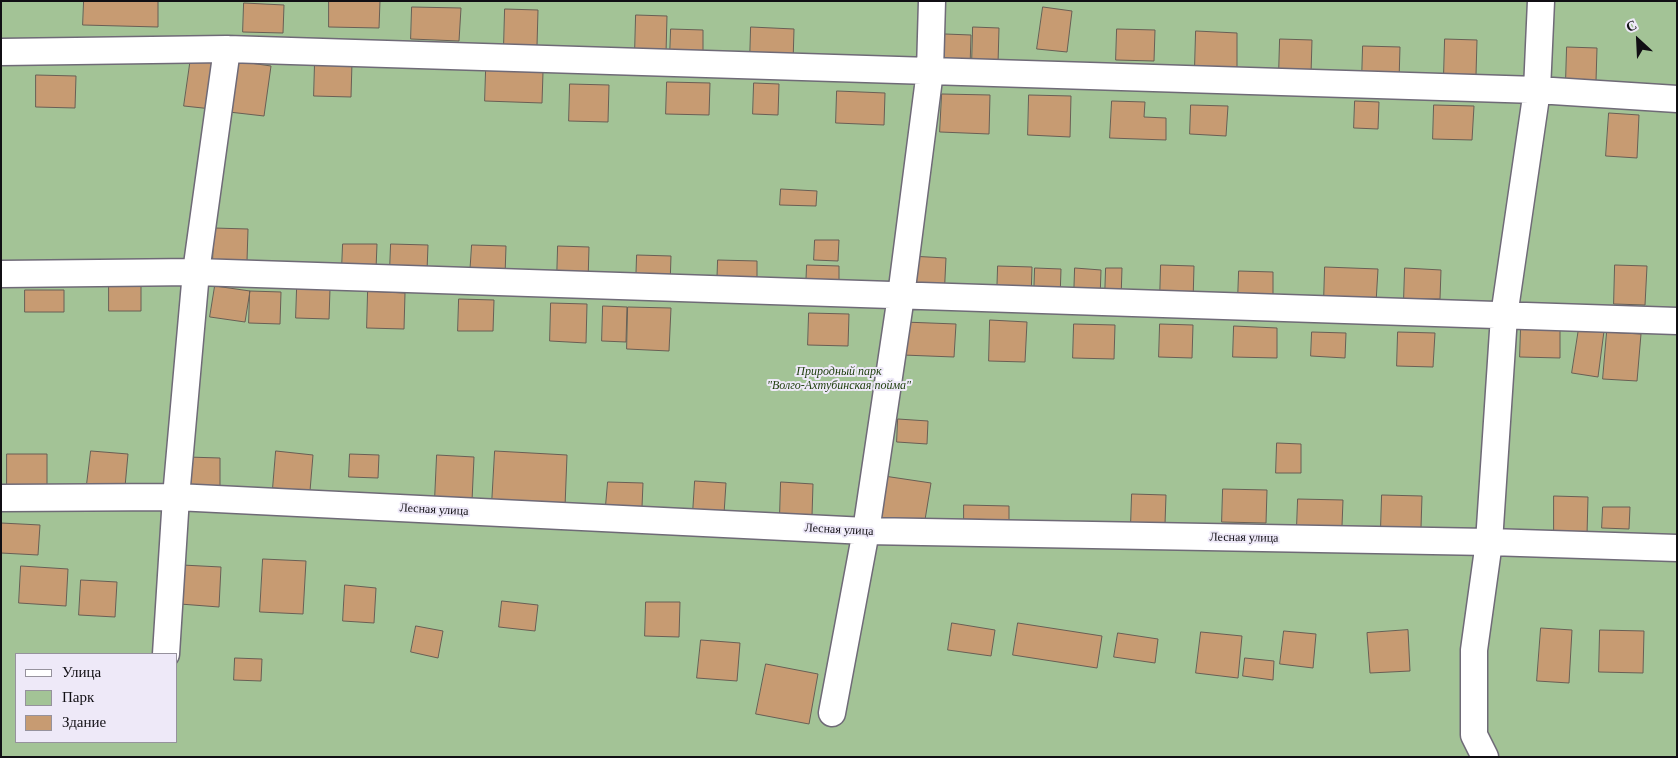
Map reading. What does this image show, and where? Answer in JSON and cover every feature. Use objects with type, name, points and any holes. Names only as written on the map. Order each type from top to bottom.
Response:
[{"type":"street","points":[[832,713],[866,531],[901,296],[930,71],[932,1]]},
{"type":"street","points":[[1480,746],[1474,650],[1489,542],[1504,316],[1537,90],[1541,1]]},
{"type":"street","points":[[166,653],[176,497],[196,272],[227,49]]},
{"type":"street","points":[[1,52],[227,49],[1537,90],[1677,99]]},
{"type":"street","points":[[1,274],[196,272],[1677,321]]},
{"type":"street","name":"Лесная улица","points":[[1,498],[176,497],[866,531],[1489,542],[1677,548]]},
{"type":"green space","name":"Природный парк \"Волго-Ахтубинская пойма\"","points":[[1,1],[1677,1],[1677,757],[1,757]]},
{"type":"building","points":[[84,1],[158,1],[158,27],[83,25]]},
{"type":"building","points":[[329,1],[380,1],[379,28],[329,27]]},
{"type":"building","points":[[244,3],[284,5],[283,33],[243,32]]},
{"type":"building","points":[[412,7],[461,8],[459,41],[411,39]]},
{"type":"building","points":[[1043,7],[1072,11],[1067,52],[1037,49]]},
{"type":"building","points":[[505,9],[538,10],[537,46],[504,45]]},
{"type":"building","points":[[636,15],[667,16],[666,53],[635,52]]},
{"type":"building","points":[[751,27],[794,29],[793,63],[750,62]]},
{"type":"building","points":[[973,27],[999,28],[998,64],[972,64]]},
{"type":"building","points":[[671,29],[703,30],[703,58],[670,57]]},
{"type":"building","points":[[1117,29],[1155,30],[1154,61],[1116,60]]},
{"type":"building","points":[[1196,31],[1237,33],[1237,68],[1195,66]]},
{"type":"building","points":[[945,34],[971,35],[970,68],[944,67]]},
{"type":"building","points":[[1280,39],[1312,40],[1311,74],[1279,74]]},
{"type":"building","points":[[1445,39],[1477,40],[1476,75],[1444,74]]},
{"type":"building","points":[[1363,46],[1400,47],[1399,81],[1362,80]]},
{"type":"building","points":[[1567,47],[1597,48],[1596,81],[1566,80]]},
{"type":"building","points":[[191,57],[219,61],[212,109],[184,106]]},
{"type":"building","points":[[236,61],[271,66],[264,116],[229,112]]},
{"type":"building","points":[[315,61],[352,62],[351,97],[314,96]]},
{"type":"building","points":[[486,70],[543,72],[542,103],[485,101]]},
{"type":"building","points":[[36,75],[76,76],[75,108],[36,107]]},
{"type":"building","points":[[667,82],[710,83],[709,115],[666,114]]},
{"type":"building","points":[[754,83],[779,84],[778,115],[753,114]]},
{"type":"building","points":[[570,84],[609,85],[608,122],[569,121]]},
{"type":"building","points":[[837,91],[885,93],[884,125],[836,123]]},
{"type":"building","points":[[942,94],[990,95],[989,134],[940,132]]},
{"type":"building","points":[[1029,95],[1071,96],[1070,137],[1028,135]]},
{"type":"building","points":[[1112,101],[1145,102],[1144,117],[1166,118],[1166,140],[1110,138]]},
{"type":"building","points":[[1355,101],[1379,102],[1378,129],[1354,128]]},
{"type":"building","points":[[1191,105],[1228,106],[1226,136],[1190,134]]},
{"type":"building","points":[[1434,105],[1474,106],[1472,140],[1433,139]]},
{"type":"building","points":[[1609,113],[1639,115],[1637,158],[1606,156]]},
{"type":"building","points":[[781,189],[817,191],[816,206],[780,205]]},
{"type":"building","points":[[214,228],[248,229],[247,261],[213,260]]},
{"type":"building","points":[[815,240],[839,240],[838,261],[814,260]]},
{"type":"building","points":[[343,244],[377,244],[376,269],[342,268]]},
{"type":"building","points":[[391,244],[428,245],[427,271],[390,270]]},
{"type":"building","points":[[472,245],[506,246],[505,276],[470,275]]},
{"type":"building","points":[[558,246],[589,247],[588,282],[557,281]]},
{"type":"building","points":[[637,255],[671,256],[670,286],[636,285]]},
{"type":"building","points":[[910,256],[946,258],[944,299],[909,298]]},
{"type":"building","points":[[718,260],[757,261],[757,290],[717,289]]},
{"type":"building","points":[[807,265],[839,266],[839,290],[806,289]]},
{"type":"building","points":[[1161,265],[1194,266],[1193,302],[1160,300]]},
{"type":"building","points":[[1615,265],[1647,266],[1645,305],[1614,304]]},
{"type":"building","points":[[998,266],[1032,267],[1031,299],[997,298]]},
{"type":"building","points":[[1325,267],[1378,269],[1376,303],[1324,301]]},
{"type":"building","points":[[1035,268],[1061,269],[1060,299],[1034,298]]},
{"type":"building","points":[[1075,268],[1101,270],[1100,300],[1074,299]]},
{"type":"building","points":[[1106,268],[1122,268],[1121,299],[1105,299]]},
{"type":"building","points":[[1405,268],[1441,270],[1440,299],[1404,299]]},
{"type":"building","points":[[1239,271],[1273,272],[1273,301],[1238,300]]},
{"type":"building","points":[[109,280],[141,280],[141,311],[109,311]]},
{"type":"building","points":[[215,286],[250,291],[245,322],[210,317]]},
{"type":"building","points":[[297,288],[330,289],[329,319],[296,318]]},
{"type":"building","points":[[25,290],[64,290],[64,312],[25,312]]},
{"type":"building","points":[[250,291],[281,292],[280,324],[249,323]]},
{"type":"building","points":[[368,291],[405,293],[404,329],[367,328]]},
{"type":"building","points":[[459,299],[494,300],[493,331],[458,331]]},
{"type":"building","points":[[551,303],[587,304],[586,343],[550,341]]},
{"type":"building","points":[[603,306],[627,307],[626,342],[602,341]]},
{"type":"building","points":[[628,307],[671,308],[669,351],[627,349]]},
{"type":"building","points":[[809,313],[849,314],[848,346],[808,345]]},
{"type":"building","points":[[990,320],[1027,322],[1025,362],[989,361]]},
{"type":"building","points":[[904,322],[956,324],[954,357],[903,355]]},
{"type":"building","points":[[1074,324],[1115,325],[1114,359],[1073,358]]},
{"type":"building","points":[[1160,324],[1193,325],[1192,358],[1159,357]]},
{"type":"building","points":[[1234,326],[1277,328],[1277,358],[1233,357]]},
{"type":"building","points":[[1521,326],[1560,327],[1560,358],[1520,357]]},
{"type":"building","points":[[1579,328],[1604,331],[1598,377],[1572,373]]},
{"type":"building","points":[[1312,332],[1346,333],[1345,358],[1311,356]]},
{"type":"building","points":[[1398,332],[1435,333],[1433,367],[1397,366]]},
{"type":"building","points":[[1607,332],[1641,334],[1637,381],[1603,379]]},
{"type":"building","points":[[898,419],[928,421],[927,444],[897,442]]},
{"type":"building","points":[[1277,443],[1301,444],[1301,473],[1276,473]]},
{"type":"building","points":[[91,451],[128,454],[125,487],[87,484]]},
{"type":"building","points":[[276,451],[313,455],[310,491],[273,488]]},
{"type":"building","points":[[495,451],[567,455],[565,507],[492,504]]},
{"type":"building","points":[[7,454],[47,454],[47,486],[7,486]]},
{"type":"building","points":[[350,454],[379,455],[378,478],[349,477]]},
{"type":"building","points":[[437,455],[474,457],[472,501],[435,499]]},
{"type":"building","points":[[187,457],[220,458],[220,489],[188,489]]},
{"type":"building","points":[[884,476],[931,483],[924,526],[877,519]]},
{"type":"building","points":[[695,481],[726,483],[724,514],[693,513]]},
{"type":"building","points":[[608,482],[643,483],[642,507],[606,505]]},
{"type":"building","points":[[781,482],[813,484],[812,516],[780,514]]},
{"type":"building","points":[[1223,489],[1267,490],[1266,523],[1222,522]]},
{"type":"building","points":[[1132,494],[1166,495],[1165,524],[1131,524]]},
{"type":"building","points":[[1382,495],[1422,496],[1421,528],[1381,527]]},
{"type":"building","points":[[1554,496],[1588,497],[1587,535],[1554,535]]},
{"type":"building","points":[[1298,499],[1343,500],[1342,526],[1297,526]]},
{"type":"building","points":[[964,505],[1009,506],[1009,520],[964,519]]},
{"type":"building","points":[[1603,507],[1630,507],[1629,529],[1602,528]]},
{"type":"building","points":[[1,523],[40,525],[38,555],[1,553]]},
{"type":"building","points":[[263,559],[306,561],[303,614],[260,612]]},
{"type":"building","points":[[182,565],[221,567],[219,607],[180,604]]},
{"type":"building","points":[[21,566],[68,569],[66,606],[19,603]]},
{"type":"building","points":[[81,580],[117,582],[115,617],[79,615]]},
{"type":"building","points":[[345,585],[376,588],[374,623],[343,621]]},
{"type":"building","points":[[502,601],[538,605],[535,631],[499,627]]},
{"type":"building","points":[[646,602],[680,602],[679,637],[645,636]]},
{"type":"building","points":[[952,623],[995,630],[991,656],[948,650]]},
{"type":"building","points":[[1018,623],[1102,636],[1097,668],[1013,655]]},
{"type":"building","points":[[416,626],[443,631],[438,658],[411,652]]},
{"type":"building","points":[[1541,628],[1572,630],[1569,683],[1537,681]]},
{"type":"building","points":[[1408,630],[1410,671],[1370,673],[1367,633]]},
{"type":"building","points":[[1600,630],[1644,631],[1643,673],[1599,672]]},
{"type":"building","points":[[1284,631],[1316,634],[1313,668],[1280,664]]},
{"type":"building","points":[[1201,632],[1242,636],[1238,678],[1196,673]]},
{"type":"building","points":[[1118,633],[1158,639],[1155,663],[1114,657]]},
{"type":"building","points":[[701,640],[740,643],[737,681],[697,678]]},
{"type":"building","points":[[235,658],[262,659],[261,681],[234,680]]},
{"type":"building","points":[[1245,658],[1274,661],[1273,680],[1243,676]]},
{"type":"building","points":[[766,664],[818,674],[809,724],[756,714]]}]
